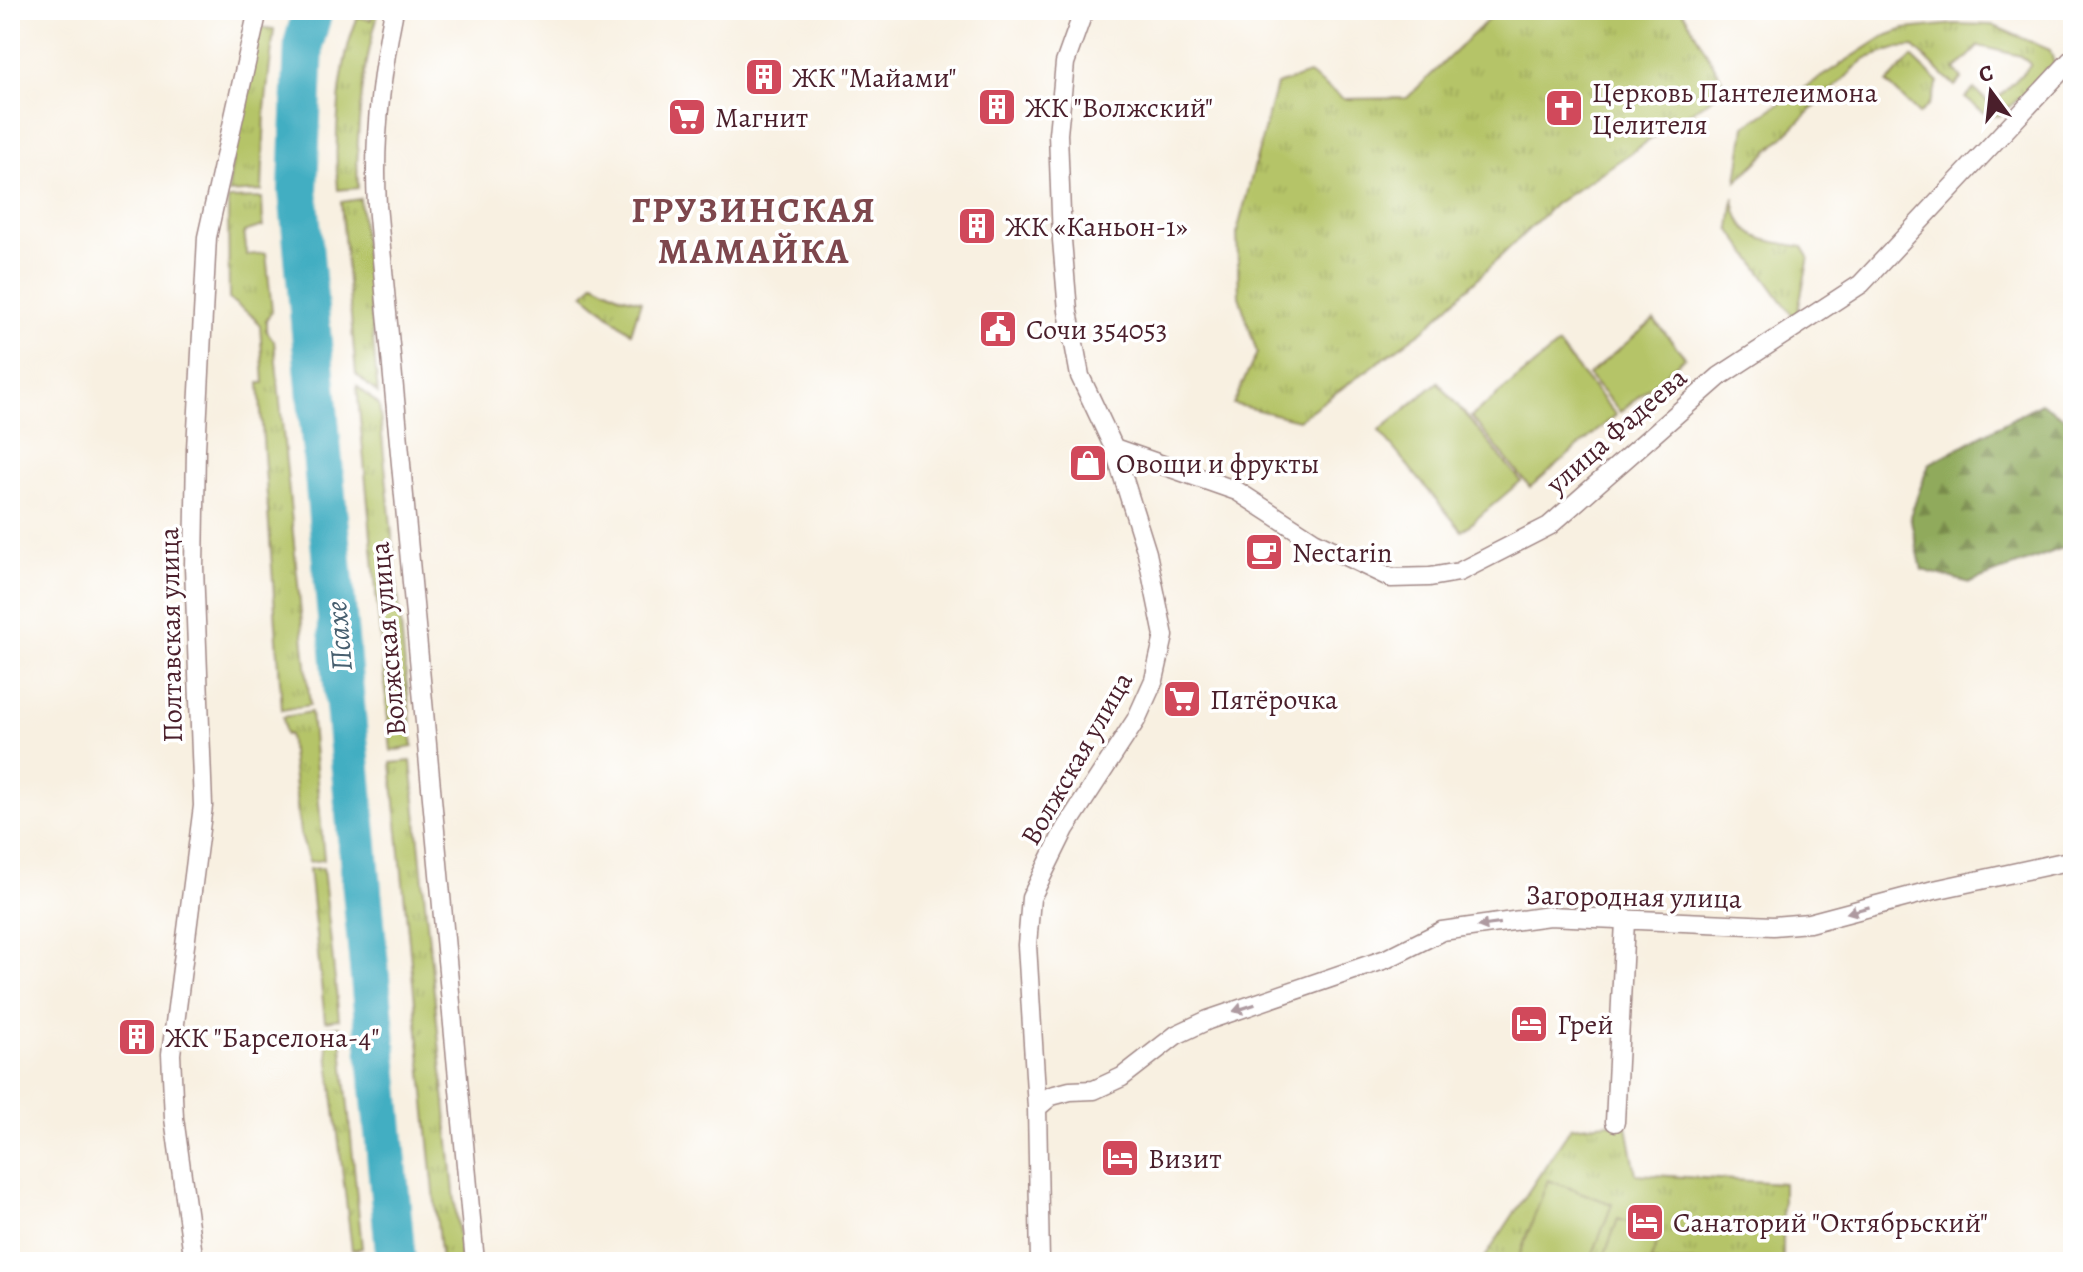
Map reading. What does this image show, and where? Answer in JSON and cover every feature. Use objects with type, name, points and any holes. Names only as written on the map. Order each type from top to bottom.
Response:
[{"type":"street","name":"Полтавская улица","points":[[194,1262],[174,1118],[171,1054],[203,806],[194,567],[196,449],[207,237],[258,10]]},
{"type":"street","name":"Волжская улица","points":[[394,10],[384,58],[376,149],[377,205],[475,1262]]},
{"type":"street","name":"Волжская улица","points":[[1040,1262],[1037,1108],[1027,945],[1031,898],[1065,829],[1136,720],[1154,680],[1164,636],[1147,553],[1114,448],[1080,376],[1068,311],[1058,134],[1065,63],[1084,10]]},
{"type":"street","name":"улица Фадеева","points":[[1114,448],[1237,491],[1314,541],[1391,578],[1430,577],[1459,572],[1549,526],[1720,376],[1861,284],[2073,58]]},
{"type":"street","name":"Загородная улица","points":[[1037,1108],[1051,1096],[1094,1090],[1122,1077],[1176,1035],[1208,1020],[1386,959],[1442,931],[1549,916],[1773,926],[1809,923],[1934,890],[2073,860]]},
{"type":"street","points":[[1615,1122],[1625,921]]},
{"type":"green space","points":[[374,10],[379,10],[361,98],[358,188],[338,190],[337,126],[346,56],[358,17],[371,20]]},
{"type":"green space","points":[[1498,10],[1682,10],[1727,88],[1555,204],[1426,328],[1298,420],[1233,404],[1257,353],[1239,296],[1237,232],[1276,85],[1309,74],[1344,99],[1407,98]]},
{"type":"green space","points":[[1955,24],[1992,25],[2050,50],[2055,66],[1999,116],[1987,115],[1965,98],[1974,89],[1991,105],[2031,65],[2021,56],[1979,46],[1955,70],[1962,78],[1955,86],[1914,47],[1898,48],[1865,59],[1737,181],[1745,126],[1883,37],[1905,29]]},
{"type":"green space","points":[[259,27],[274,29],[265,109],[262,191],[228,193],[236,135]]},
{"type":"green space","points":[[1912,57],[1938,82],[1930,103],[1919,114],[1887,83]]},
{"type":"green space","points":[[1734,197],[1741,223],[1748,231],[1766,240],[1803,247],[1809,257],[1797,315],[1793,316],[1730,229]]},
{"type":"green space","points":[[262,198],[263,226],[244,232],[247,255],[266,253],[272,311],[266,321],[266,330],[274,341],[310,705],[282,710],[259,383],[264,383],[260,326],[255,318],[229,299],[228,199]]},
{"type":"green space","points":[[360,199],[378,394],[356,374],[341,202]]},
{"type":"green space","points":[[594,282],[621,296],[641,301],[631,333],[584,294]]},
{"type":"green space","points":[[1654,320],[1685,357],[1620,412],[1588,375]]},
{"type":"green space","points":[[1558,345],[1616,415],[1530,487],[1471,417]]},
{"type":"green space","points":[[1438,382],[1521,481],[1462,531],[1379,431]]},
{"type":"green space","points":[[357,386],[379,405],[413,747],[391,751]]},
{"type":"green space","points":[[2041,403],[2073,423],[2073,544],[1970,583],[1922,570],[1910,516],[1929,464]]},
{"type":"green space","points":[[311,712],[324,860],[309,862],[300,833],[289,734],[285,735],[283,717]]},
{"type":"green space","points":[[411,761],[461,1262],[441,1262],[391,763]]},
{"type":"green space","points":[[323,868],[339,1019],[325,1021],[309,869]]},
{"type":"green space","points":[[340,1026],[362,1248],[352,1250],[325,1028]]},
{"type":"green space","name":"Санаторий \"Октябрьский\"","points":[[1626,1121],[1636,1174],[1783,1183],[1783,1262],[1482,1262],[1571,1127]]},
{"type":"green space","points":[[1548,1180],[1612,1204],[1590,1262],[1517,1262]]},
{"type":"green space","points":[[1618,1219],[1661,1234],[1650,1262],[1602,1262]]},
{"type":"waterway","name":"Псахе","points":[[313,10],[304,42],[298,190],[396,1262]]},
{"type":"place","name":"ЖК \"Майами\"","points":[[764,77]]},
{"type":"place","name":"ЖК \"Волжский\"","points":[[997,107]]},
{"type":"place","name":"Церковь Пантелеимона Целителя","points":[[1564,108]]},
{"type":"place","name":"Магнит","points":[[687,117]]},
{"type":"place","name":"ЖК «Каньон-1»","points":[[977,226]]},
{"type":"place","name":"Сочи 354053","points":[[998,329]]},
{"type":"place","name":"Овощи и фрукты","points":[[1088,463]]},
{"type":"place","name":"Nectarin","points":[[1264,552]]},
{"type":"place","name":"Пятёрочка","points":[[1182,699]]},
{"type":"place","name":"Грей","points":[[1529,1024]]},
{"type":"place","name":"ЖК \"Барселона-4\"","points":[[137,1037]]},
{"type":"place","name":"Визит","points":[[1120,1158]]},
{"type":"place","name":"Санаторий \"Октябрьский\"","points":[[1645,1222]]},
{"type":"district","name":"ГРУЗИНСКАЯ МАМАЙКА","points":[[754,230]]}]
